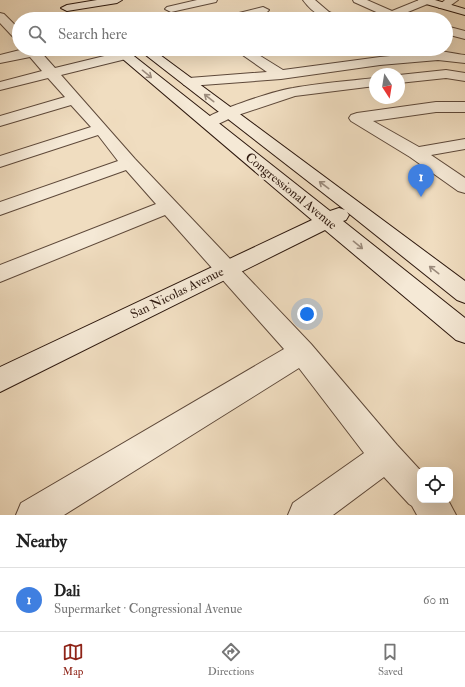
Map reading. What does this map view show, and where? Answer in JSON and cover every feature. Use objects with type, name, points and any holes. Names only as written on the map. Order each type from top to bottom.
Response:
[{"type":"street","points":[[57,0],[72,12]]},
{"type":"street","points":[[67,8],[87,2],[117,0]]},
{"type":"street","points":[[176,12],[168,7],[212,0]]},
{"type":"street","points":[[254,0],[267,12]]},
{"type":"street","points":[[308,0],[323,12]]},
{"type":"street","points":[[358,0],[385,12]]},
{"type":"street","points":[[399,12],[424,1],[448,3],[465,12]]},
{"type":"street","points":[[87,2],[98,12]]},
{"type":"street","points":[[0,16],[12,29]]},
{"type":"street","points":[[453,32],[465,35]]},
{"type":"street","points":[[0,35],[12,38]]},
{"type":"street","points":[[0,59],[12,50]]},
{"type":"street","points":[[36,56],[129,163],[170,206],[302,352],[386,456],[417,491]]},
{"type":"street","points":[[0,86],[108,56]]},
{"type":"street","name":"Congressional Avenue","points":[[126,56],[465,333]]},
{"type":"street","name":"Congressional Avenue","points":[[154,56],[355,208],[465,294]]},
{"type":"street","points":[[251,56],[281,75]]},
{"type":"street","points":[[364,56],[380,61]]},
{"type":"street","points":[[189,82],[281,75],[380,61],[438,56],[465,59]]},
{"type":"street","points":[[405,78],[446,74],[465,77]]},
{"type":"street","points":[[208,123],[229,113],[293,92],[369,83]]},
{"type":"street","points":[[0,120],[74,99]]},
{"type":"street","points":[[465,107],[436,107],[357,118],[416,153],[465,187]]},
{"type":"street","points":[[0,162],[101,129]]},
{"type":"street","points":[[416,153],[465,144]]},
{"type":"street","points":[[0,209],[129,163]]},
{"type":"street","points":[[0,274],[170,206]]},
{"type":"street","name":"San Nicolas Avenue","points":[[0,380],[226,269],[355,208]]},
{"type":"street","points":[[33,515],[302,352]]},
{"type":"street","points":[[305,515],[386,456]]},
{"type":"street","points":[[429,503],[439,515]]},
{"type":"place","name":"Dali","points":[[421,197]]}]
